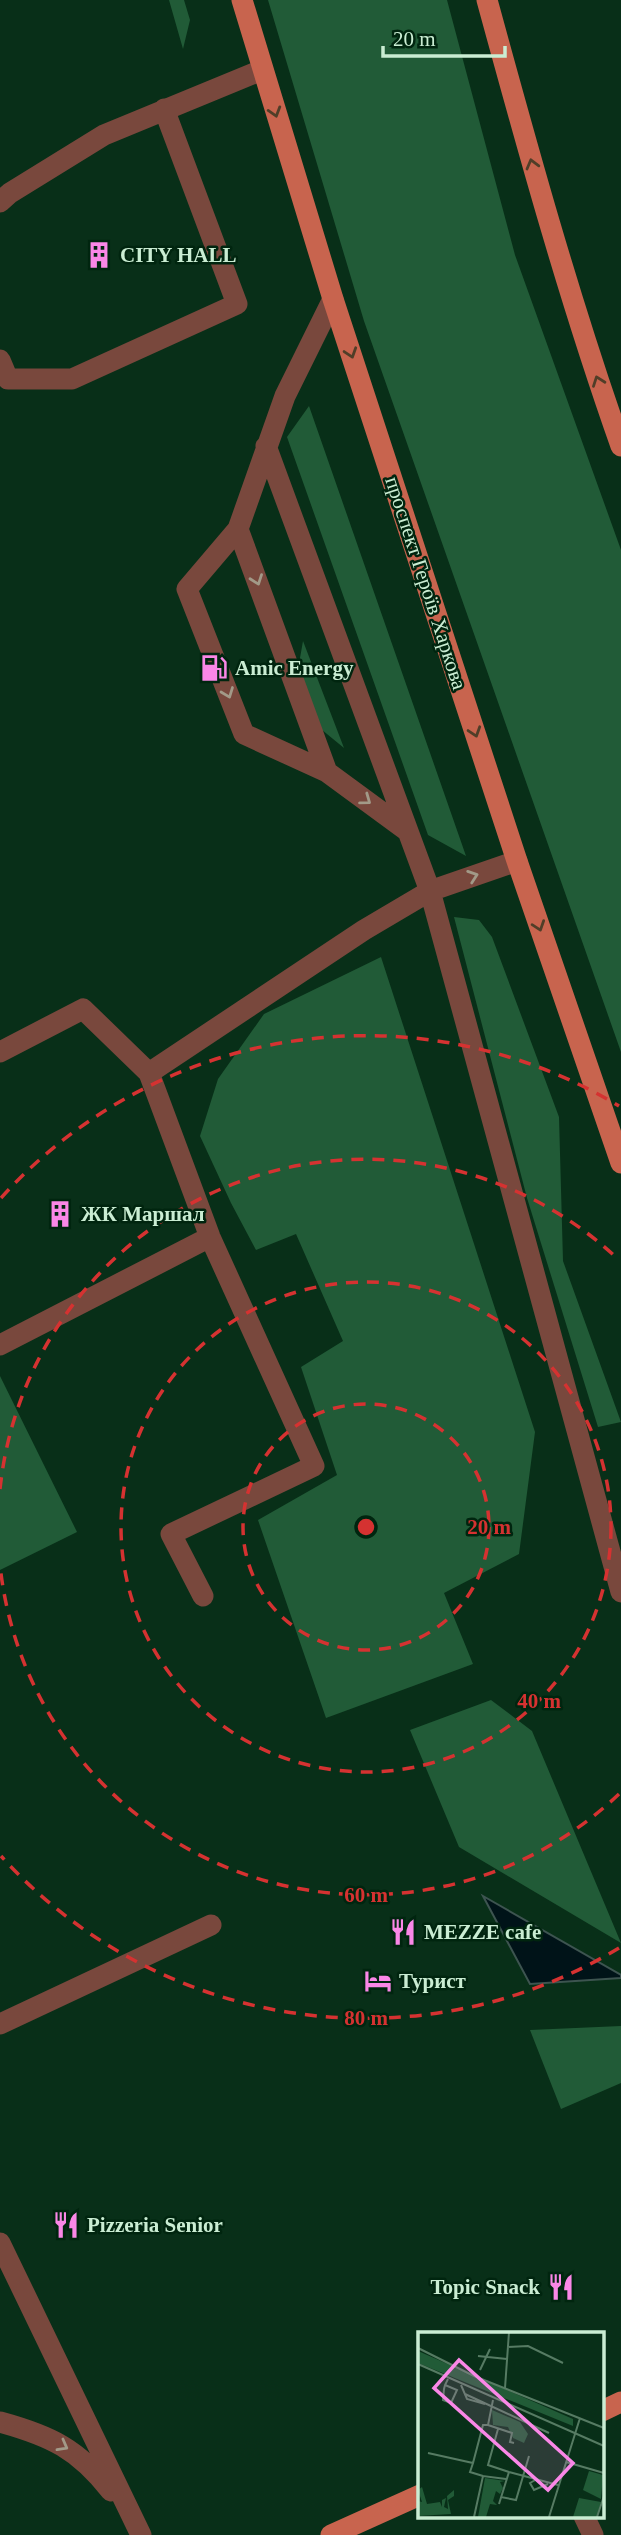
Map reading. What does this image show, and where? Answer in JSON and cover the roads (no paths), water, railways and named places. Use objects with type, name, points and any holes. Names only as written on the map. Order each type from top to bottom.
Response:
[{"type":"main road","name":"проспект Героїв Харкова","points":[[242,0],[333,299],[517,861],[621,1163]]},
{"type":"main road","points":[[488,0],[550,230],[621,446]]},
{"type":"main road","points":[[604,2411],[621,2402]]},
{"type":"main road","points":[[331,2535],[418,2496]]},
{"type":"street","points":[[0,202],[104,135],[262,69]]},
{"type":"street","points":[[0,360],[8,379],[72,379],[237,304],[164,109]]},
{"type":"street","points":[[333,299],[285,396],[238,529],[187,589],[244,734],[327,772],[406,830]]},
{"type":"street","points":[[266,446],[430,891],[621,1592]]},
{"type":"street","points":[[238,529],[327,772]]},
{"type":"street","points":[[149,1073],[364,930],[430,891],[517,861]]},
{"type":"street","points":[[0,1052],[83,1009],[149,1073],[210,1237],[314,1466],[171,1534],[203,1595]]},
{"type":"street","points":[[0,1345],[210,1237]]},
{"type":"street","points":[[0,2024],[211,1925]]},
{"type":"street","points":[[0,2243],[139,2530]]},
{"type":"street","points":[[0,2261],[22,2287]]},
{"type":"street","points":[[0,2422],[30,2430],[70,2448],[97,2473],[139,2530]]},
{"type":"street","points":[[585,2518],[593,2535]]},
{"type":"place","name":"CITY HALL","points":[[99,255]]},
{"type":"place","name":"Amic Energy","points":[[214,668]]},
{"type":"place","name":"ЖК Маршал","points":[[60,1214]]},
{"type":"place","name":"MEZZE cafe","points":[[403,1932]]},
{"type":"place","name":"Турист","points":[[378,1981]]},
{"type":"place","name":"Pizzeria Senior","points":[[66,2225]]},
{"type":"place","name":"Topic Snack","points":[[561,2287]]}]
